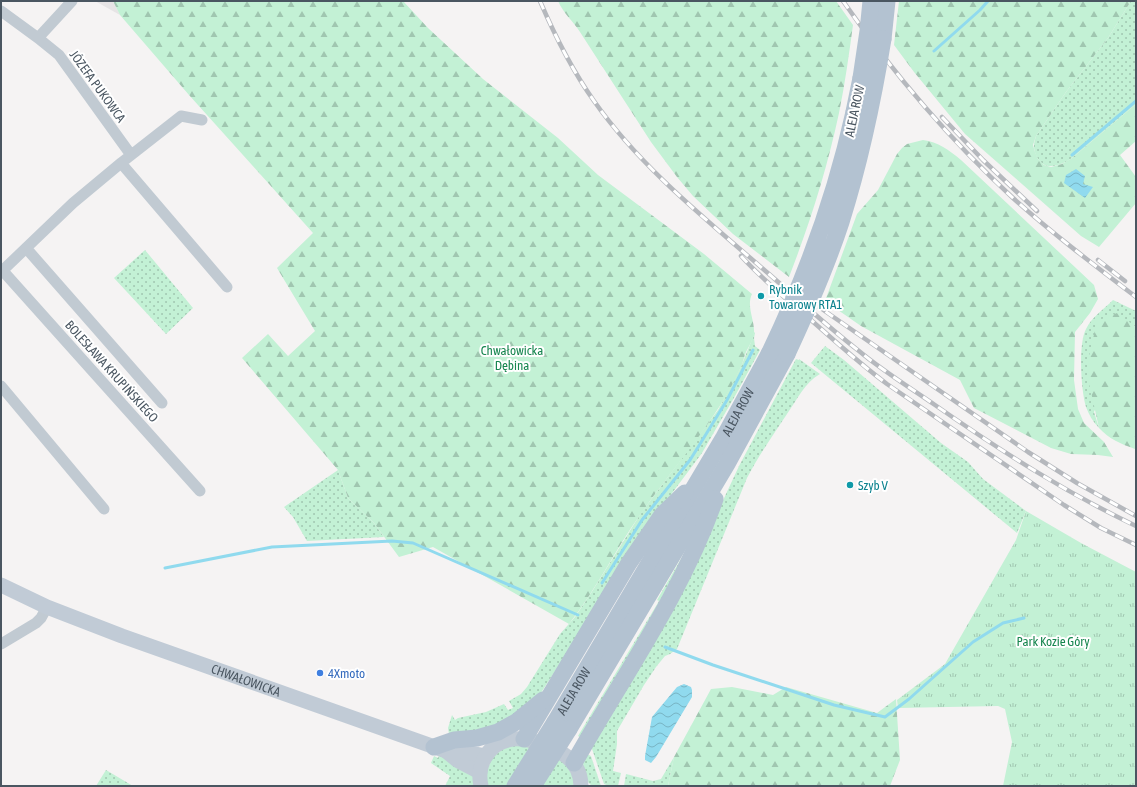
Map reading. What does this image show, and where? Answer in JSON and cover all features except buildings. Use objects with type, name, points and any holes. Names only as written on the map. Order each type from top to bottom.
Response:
[{"type":"main road","name":"ALEJA ROW","points":[[533,786],[562,725],[700,478],[744,403],[769,354],[802,282],[832,197],[849,135],[868,31],[871,1]]},
{"type":"main road","name":"ALEJA ROW","points":[[515,786],[562,725],[727,464],[787,354],[819,282],[850,195],[871,110],[883,39],[887,1]]},
{"type":"main road","points":[[574,763],[681,578],[705,529],[727,464]]},
{"type":"main road","points":[[524,739],[615,584],[642,542],[662,515],[700,478]]},
{"type":"main road","name":"CHWAŁOWICKA","points":[[1,585],[47,608],[440,749],[457,760],[480,779]]},
{"type":"main road","points":[[440,749],[454,740],[477,738],[498,732],[516,722],[552,692]]},
{"type":"main road","points":[[480,779],[481,764],[492,748],[500,743],[514,738],[541,744],[560,752],[574,763],[582,785]]},
{"type":"main road","name":"CHWAŁOWICKA","points":[[440,749],[486,756]]},
{"type":"street","points":[[38,38],[72,1]]},
{"type":"street","name":"JÓZEFA PUKOWCA","points":[[1,11],[59,55],[131,155]]},
{"type":"street","name":"BOLESŁAWA KRUPIŃSKIEGO","points":[[200,491],[2,271],[72,203],[181,116],[202,120]]},
{"type":"street","points":[[121,163],[227,287]]},
{"type":"street","name":"BOLESŁAWA KRUPIŃSKIEGO","points":[[26,248],[162,403]]},
{"type":"street","points":[[1,386],[104,509]]},
{"type":"street","points":[[1,644],[36,622],[41,618],[47,608]]},
{"type":"shaded area","points":[[95,1],[113,1],[120,15]]},
{"type":"green space","name":"Chwałowicka Dębina","points":[[113,1],[403,1],[428,28],[483,79],[558,138],[598,175],[704,254],[752,294],[750,299],[750,308],[754,333],[741,367],[731,387],[707,425],[631,528],[588,598],[569,624],[433,547],[399,557],[374,523],[348,498],[338,470],[242,358],[268,334],[288,356],[315,331],[277,268],[313,233],[189,95],[120,15]]},
{"type":"green space","points":[[558,1],[836,1],[853,25],[843,91],[834,134],[823,175],[811,216],[789,277],[733,234],[693,196],[677,177],[651,142],[580,32]]},
{"type":"green space","points":[[899,1],[1131,1],[1108,38],[1066,92],[1036,136],[1033,145],[1038,159],[1044,165],[1051,167],[1062,164],[1072,158],[1136,104],[1136,141],[1120,155],[1136,177],[1136,203],[1099,247],[1081,236],[965,134],[914,72],[894,45]]},
{"type":"green space","points":[[1131,1],[1136,1],[1136,104],[1072,158],[1057,165],[1044,165],[1035,153],[1034,145],[1036,136],[1066,92],[1108,38]]},
{"type":"green space","points":[[923,140],[943,147],[961,160],[1094,285],[1098,299],[1090,313],[1075,332],[1074,380],[1078,409],[1084,423],[1104,442],[1113,457],[1071,454],[1051,448],[974,408],[960,380],[861,326],[825,301],[857,214],[878,190],[897,154],[902,148],[907,144]]},
{"type":"green space","points":[[145,250],[193,308],[166,334],[114,278]]},
{"type":"green space","points":[[1113,300],[1136,311],[1136,327],[1133,325],[1094,412],[1099,428],[1090,416],[1084,400],[1081,368],[1082,345],[1083,336],[1088,325],[1094,317]]},
{"type":"green space","points":[[1117,313],[1136,327],[1135,449],[1116,441],[1099,428],[1087,374],[1088,361],[1097,321]]},
{"type":"green space","points":[[754,332],[755,346],[760,350],[702,453],[655,516],[537,699],[515,715],[487,729],[449,734],[448,728],[452,715],[455,720],[486,712],[504,704],[508,710],[513,708],[509,701],[521,694],[527,687],[560,634],[575,617],[593,590],[641,513],[718,410],[740,369]]},
{"type":"green space","points":[[825,346],[844,360],[941,443],[968,462],[983,479],[1026,511],[1017,533],[811,363]]},
{"type":"green space","points":[[796,359],[799,359],[820,374],[810,382],[802,392],[766,445],[747,478],[677,649],[665,656],[656,667],[617,731],[617,744],[613,771],[621,773],[618,786],[609,786],[604,784],[591,746],[700,550],[739,466]]},
{"type":"green space","points":[[338,470],[348,498],[374,523],[384,537],[307,541],[293,517],[284,507]]},
{"type":"green space","name":"Park Kozie Góry","points":[[1026,511],[1081,543],[1136,572],[1136,786],[1003,786],[1012,742],[1005,709],[998,706],[898,708],[897,700],[945,664],[1016,540]]},
{"type":"green space","points":[[700,526],[701,527],[583,739],[578,736],[659,601],[657,600]]},
{"type":"green space","points":[[732,687],[773,695],[786,687],[877,713],[896,699],[900,760],[890,786],[668,786],[674,757],[711,689]]},
{"type":"green space","points":[[523,745],[560,758],[573,775],[574,786],[487,786],[486,773],[493,756],[508,746]]},
{"type":"green space","points":[[585,753],[591,756],[601,786],[592,786],[588,783],[584,775],[583,762]]},
{"type":"green space","points":[[439,755],[472,773],[476,786],[445,786],[450,776],[431,763],[434,756],[438,758]]},
{"type":"green space","points":[[674,757],[668,786],[624,786],[626,774],[653,781],[661,779]]},
{"type":"green space","points":[[106,770],[133,786],[96,786]]},
{"type":"water","points":[[1076,169],[1085,176],[1083,184],[1093,187],[1085,198],[1064,183],[1066,175]]},
{"type":"water","points":[[684,684],[691,687],[692,697],[651,763],[645,760],[645,756],[652,717],[677,687]]},
{"type":"waterway","points":[[934,51],[988,1]]},
{"type":"waterway","points":[[1072,155],[1136,101]]},
{"type":"waterway","points":[[602,583],[642,520],[690,460],[727,400],[753,350]]},
{"type":"waterway","points":[[165,568],[272,547],[392,541],[413,543],[578,615]]},
{"type":"waterway","points":[[665,647],[713,665],[834,705],[885,717],[909,699],[973,642],[1003,623],[1024,618]]},
{"type":"railway","points":[[540,1],[564,52],[594,101],[633,149],[699,214],[836,332],[887,372],[1033,470],[1083,499],[1136,526]]},
{"type":"railway","points":[[843,1],[902,79],[944,129],[989,176],[1073,249],[1136,297]]},
{"type":"railway","points":[[942,117],[983,160],[1037,211]]},
{"type":"railway","points":[[741,256],[757,273],[784,297],[887,384],[1064,505],[1101,528],[1136,545]]},
{"type":"railway","points":[[1098,260],[1125,281]]},
{"type":"railway","points":[[796,291],[1028,452],[1077,483],[1136,516]]},
{"type":"place","name":"Rybnik Towarowy RTA1","points":[[761,296]]},
{"type":"place","name":"Szyb V","points":[[850,485]]},
{"type":"place","name":"4Xmoto","points":[[320,673]]}]
